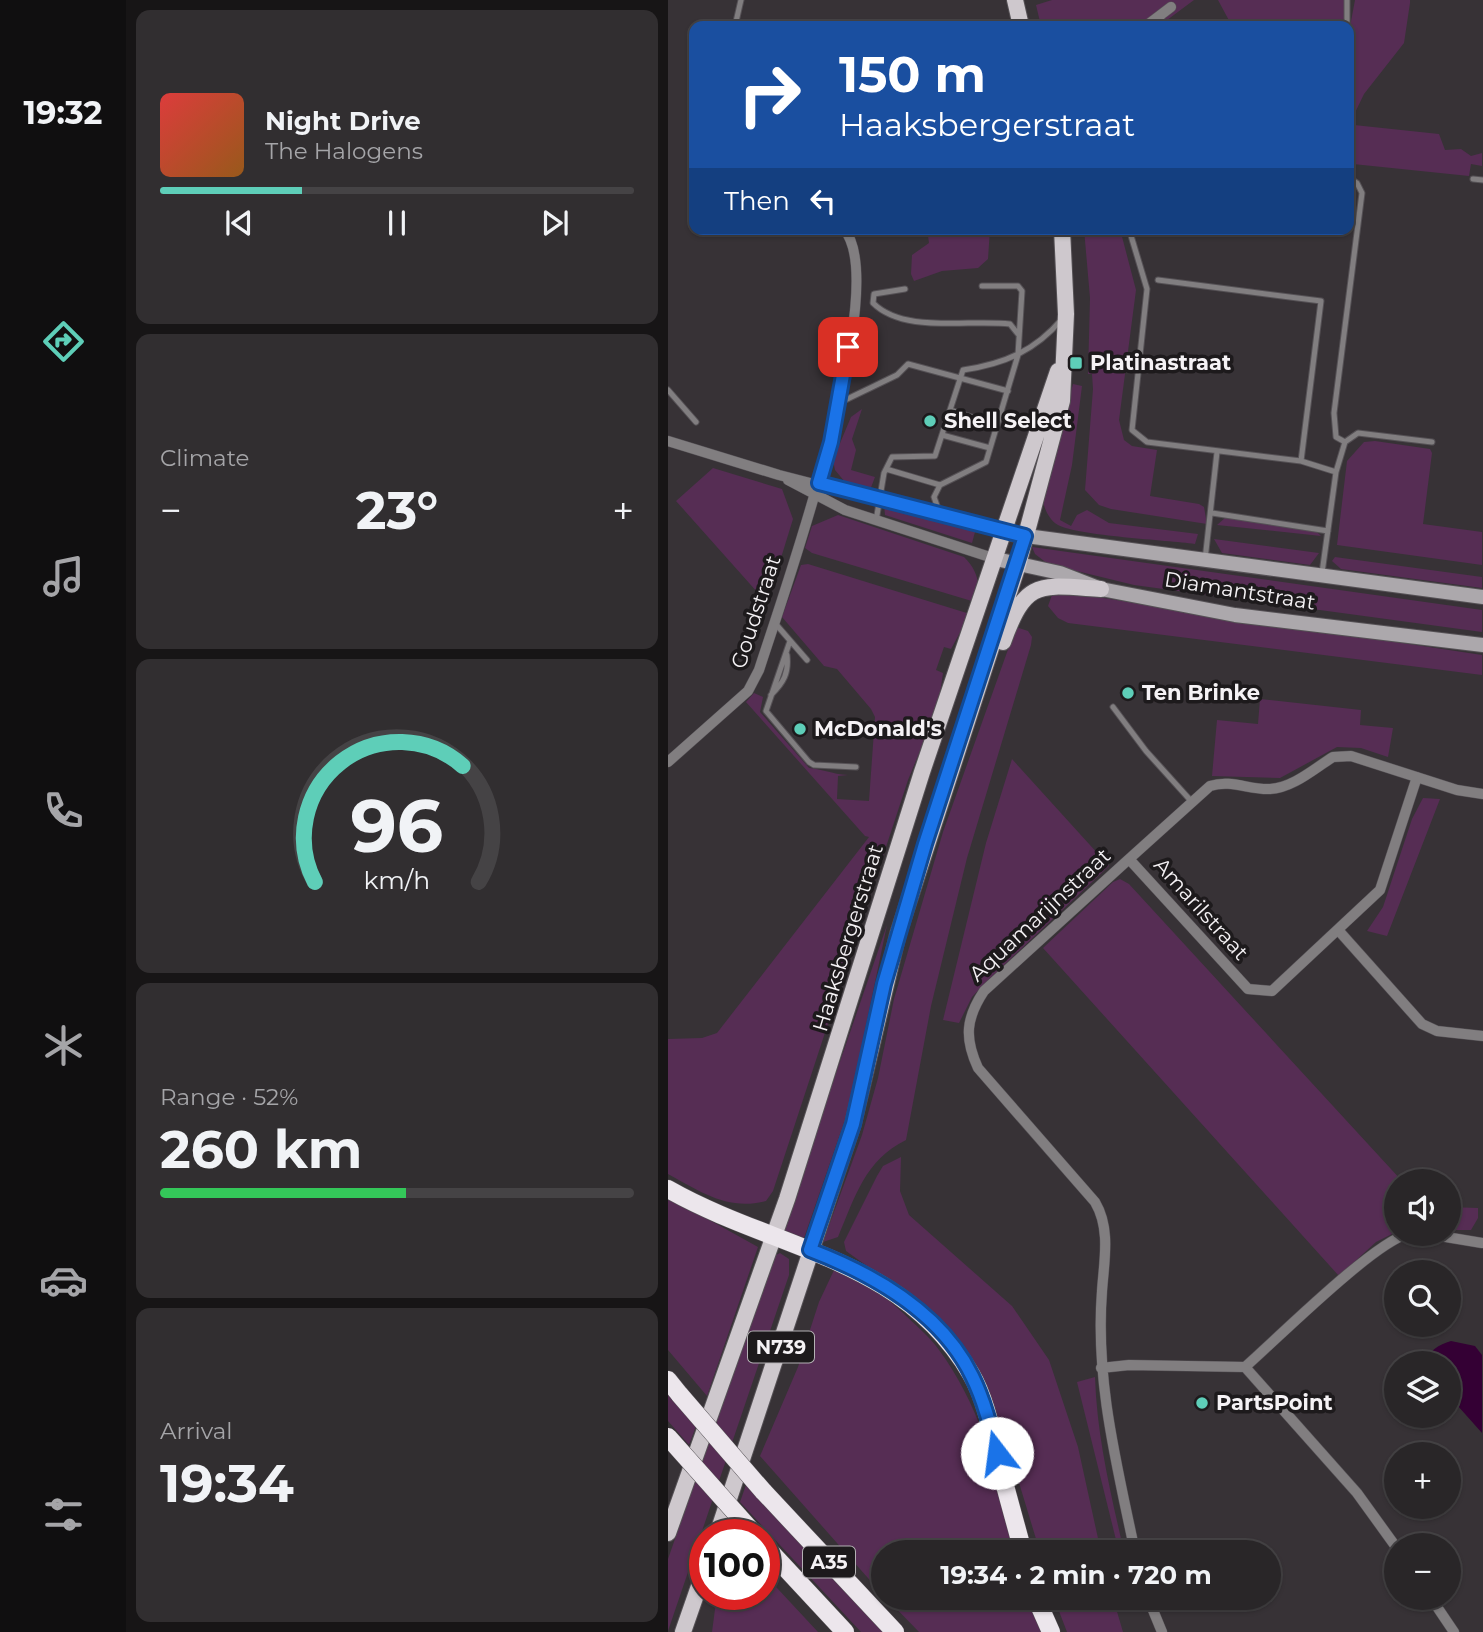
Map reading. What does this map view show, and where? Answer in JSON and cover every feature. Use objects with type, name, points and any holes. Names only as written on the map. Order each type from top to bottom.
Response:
[{"type":"highway","points":[[668,1189],[856,1269],[898,1292],[946,1338],[972,1375],[990,1427],[1020,1540]]},
{"type":"highway","name":"A35","points":[[668,1380],[763,1491],[895,1632]]},
{"type":"highway","points":[[668,1437],[741,1519]]},
{"type":"highway","name":"A35","points":[[780,1562],[845,1632]]},
{"type":"highway","points":[[1042,1610],[1051,1632]]},
{"type":"main road","points":[[1014,0],[1020,21]]},
{"type":"main road","name":"Haaksbergerstraat","points":[[722,1519],[776,1363],[810,1250],[853,1124],[884,984],[937,809],[1018,565],[1062,401],[1066,314],[1062,235]]},
{"type":"main road","name":"Haaksbergerstraat","points":[[668,1533],[774,1235],[913,801],[1064,354]]},
{"type":"main road","name":"Diamantstraat","points":[[1004,533],[1482,597]]},
{"type":"main road","name":"Diamantstraat","points":[[996,559],[1060,573],[1101,589],[1235,615],[1482,645]]},
{"type":"main road","points":[[955,757],[972,733],[1014,612],[1022,599],[1032,591],[1056,586],[1101,589]]},
{"type":"main road","points":[[683,1632],[691,1610]]},
{"type":"street","points":[[1153,21],[1171,8]]},
{"type":"street","name":"Goudstraat","points":[[668,762],[748,691],[759,670],[819,483],[839,403],[858,280],[856,252],[847,235]]},
{"type":"street","points":[[668,441],[779,475],[819,483],[1004,533]]},
{"type":"street","points":[[779,475],[815,495],[876,521],[996,559]]},
{"type":"street","name":"Amarilstraat","points":[[1417,777],[1380,890],[1272,991],[1248,989],[1129,859],[1192,802],[1217,784],[1279,788],[1333,757],[1343,755],[1482,794]]},
{"type":"street","name":"Aquamarijnstraat","points":[[1129,859],[984,991],[975,1005],[967,1030],[969,1049],[978,1068],[1095,1202],[1104,1220],[1106,1236],[1100,1314],[1101,1368],[1105,1405],[1133,1540]]},
{"type":"street","points":[[1339,931],[1422,1024],[1437,1031],[1482,1037]]},
{"type":"street","points":[[1461,1239],[1482,1242]]},
{"type":"street","points":[[1101,1368],[1129,1365],[1245,1367],[1384,1246]]},
{"type":"street","points":[[1245,1367],[1357,1493],[1386,1533]]},
{"type":"street","points":[[1153,1610],[1162,1632]]},
{"type":"street","points":[[1439,1610],[1454,1632]]},
{"type":"lane","points":[[735,21],[741,0]]},
{"type":"lane","points":[[1347,0],[1347,21]]},
{"type":"lane","points":[[1161,15],[1162,21]]},
{"type":"lane","points":[[1473,179],[1482,180]]},
{"type":"lane","points":[[1345,442],[1336,437],[1334,413],[1362,192],[1354,181]]},
{"type":"lane","points":[[1131,235],[1147,289],[1132,430],[1147,442],[1301,461],[1336,472]]},
{"type":"lane","points":[[1158,280],[1321,301],[1301,461]]},
{"type":"lane","points":[[941,517],[934,497],[940,485],[986,462],[1018,355],[1022,291],[1018,286],[982,286]]},
{"type":"lane","points":[[905,289],[880,290],[874,293],[873,303],[882,312],[917,320],[945,324],[1010,324],[1019,336]]},
{"type":"lane","points":[[876,521],[878,500],[892,457],[935,456],[963,370],[1002,363],[1018,355],[1047,337],[1066,314]]},
{"type":"lane","points":[[839,403],[897,375],[908,364],[1008,391]]},
{"type":"lane","points":[[668,390],[696,422]]},
{"type":"lane","points":[[950,410],[996,425]]},
{"type":"lane","points":[[1322,576],[1336,472],[1345,442],[1358,433],[1432,442]]},
{"type":"lane","points":[[942,435],[990,448]]},
{"type":"lane","points":[[1205,561],[1218,452]]},
{"type":"lane","points":[[886,469],[940,485]]},
{"type":"lane","points":[[1212,513],[1328,531]]},
{"type":"lane","points":[[774,622],[807,660]]},
{"type":"lane","points":[[790,641],[765,707],[768,716],[814,765],[856,767]]},
{"type":"lane","points":[[1113,706],[1146,751],[1192,802]]},
{"type":"shaded area","points":[[1052,0],[1194,0],[1166,21],[1040,21],[1036,5]]},
{"type":"shaded area","points":[[1218,0],[1345,0],[1346,21],[1229,21]]},
{"type":"shaded area","points":[[1355,0],[1410,0],[1404,43],[1364,94],[1354,115],[1354,21],[1351,21]]},
{"type":"shaded area","points":[[1354,125],[1439,134],[1445,150],[1461,149],[1471,156],[1482,153],[1482,166],[1471,164],[1469,176],[1354,164]]},
{"type":"shaded area","points":[[928,235],[990,235],[988,259],[978,268],[942,271],[914,281],[911,274],[912,255],[929,243]]},
{"type":"shaded area","points":[[1085,235],[1122,235],[1136,290],[1119,420],[1124,440],[1132,446],[1157,450],[1150,496],[1199,504],[1204,507],[1207,524],[1111,509],[1099,505],[1085,490],[1093,389],[1092,374],[1088,374],[1090,298]]},
{"type":"shaded area","points":[[1073,384],[1082,386],[1072,465],[1060,520],[1071,526],[1077,515],[1087,510],[1109,523],[1198,534],[1195,544],[1084,532],[1058,525],[1049,516],[1042,497]]},
{"type":"shaded area","points":[[862,409],[852,439],[856,450],[851,470],[875,477],[870,490],[845,482],[835,470],[833,460],[851,417]]},
{"type":"shaded area","points":[[1375,441],[1430,449],[1432,453],[1423,524],[1482,532],[1482,565],[1337,545],[1347,461],[1364,442]]},
{"type":"shaded area","points":[[713,468],[782,489],[793,519],[767,603],[676,501]]},
{"type":"shaded area","points":[[884,505],[975,532],[972,543],[885,515]]},
{"type":"shaded area","points":[[838,515],[964,557],[977,578],[975,602],[812,553],[805,548],[812,526]]},
{"type":"shaded area","points":[[1225,518],[1315,530],[1321,536],[1217,525]]},
{"type":"shaded area","points":[[1214,539],[1319,553],[1310,565],[1222,553]]},
{"type":"shaded area","points":[[1032,547],[1482,610],[1482,632],[1134,585],[1048,564],[1035,554]]},
{"type":"shaded area","points":[[1335,557],[1482,577],[1482,588],[1341,569],[1332,561]]},
{"type":"shaded area","points":[[808,564],[970,614],[951,649],[944,647],[936,670],[943,673],[938,707],[908,780],[773,1191],[766,1201],[739,1204],[715,1198],[668,1174],[668,1039],[702,1038],[717,1033],[869,837],[865,836],[746,702],[754,693],[763,697],[760,712],[809,768],[848,775],[838,776],[837,799],[869,801],[875,717],[837,669],[824,666],[782,617],[801,565]]},
{"type":"shaded area","points":[[1052,595],[1083,595],[1482,655],[1482,675],[1068,623],[1058,618],[1048,606]]},
{"type":"shaded area","points":[[1016,627],[1028,631],[1032,637],[1031,645],[967,858],[931,1006],[906,1140],[892,1148],[871,1169],[856,1194],[838,1237],[823,1242],[862,1135],[878,1078],[894,999],[943,832]]},
{"type":"shaded area","points":[[1260,699],[1361,710],[1360,725],[1393,728],[1388,757],[1361,748],[1337,747],[1280,778],[1212,776],[1217,720],[1258,724]]},
{"type":"shaded area","points":[[1012,759],[1109,866],[985,983],[972,997],[959,1023],[943,1020],[986,843]]},
{"type":"shaded area","points":[[1423,798],[1440,799],[1387,936],[1367,931],[1383,907],[1412,819]]},
{"type":"shaded area","points":[[1120,879],[1129,884],[1391,1169],[1384,1169],[1384,1238],[1376,1242],[1339,1276],[1043,948],[1113,882]]},
{"type":"shaded area","points":[[887,925],[848,1111],[804,1238],[782,1230]]},
{"type":"shaded area","points":[[901,1157],[900,1191],[909,1215],[1012,1306],[1049,1360],[1078,1447],[1098,1540],[1036,1540],[1003,1430],[988,1395],[881,1276],[846,1251],[844,1242],[883,1166]]},
{"type":"shaded area","points":[[668,1197],[758,1247],[707,1396],[668,1350]]},
{"type":"shaded area","points":[[1461,1207],[1478,1208],[1478,1218],[1471,1230],[1461,1230]]},
{"type":"shaded area","points":[[780,1253],[789,1259],[789,1275],[706,1519],[689,1519],[689,1569],[668,1631],[668,1559],[774,1256]]},
{"type":"shaded area","points":[[835,1268],[844,1271],[879,1293],[931,1340],[954,1373],[978,1422],[1016,1540],[871,1540],[871,1581],[760,1456],[798,1367],[819,1302]]},
{"type":"shaded area","points":[[1451,1341],[1475,1346],[1482,1355],[1482,1433],[1461,1409],[1461,1351],[1433,1351]]},
{"type":"shaded area","points":[[1095,1377],[1102,1444],[1121,1540],[1116,1540],[1077,1382]]},
{"type":"shaded area","points":[[668,1394],[696,1426],[689,1445],[668,1421]]},
{"type":"shaded area","points":[[747,1482],[887,1632],[861,1632],[780,1545],[780,1519],[756,1519],[740,1502]]},
{"type":"shaded area","points":[[780,1591],[818,1632],[712,1632],[715,1610],[780,1610]]},
{"type":"shaded area","points":[[898,1610],[1036,1610],[1044,1632],[919,1632]]},
{"type":"shaded area","points":[[1059,1610],[1117,1610],[1123,1632],[1067,1632]]},
{"type":"place","name":"Platinastraat","points":[[1076,363]]},
{"type":"place","name":"Shell Select","points":[[930,421]]},
{"type":"place","name":"Ten Brinke","points":[[1128,693]]},
{"type":"place","name":"McDonald's","points":[[800,729]]},
{"type":"place","name":"PartsPoint","points":[[1202,1403]]},
{"type":"route","points":[[848,347],[831,442],[819,483],[1004,533],[1025,536],[1018,565],[925,844],[884,984],[853,1124],[810,1250],[866,1273],[898,1292],[946,1338],[972,1375],[997,1453]]}]
